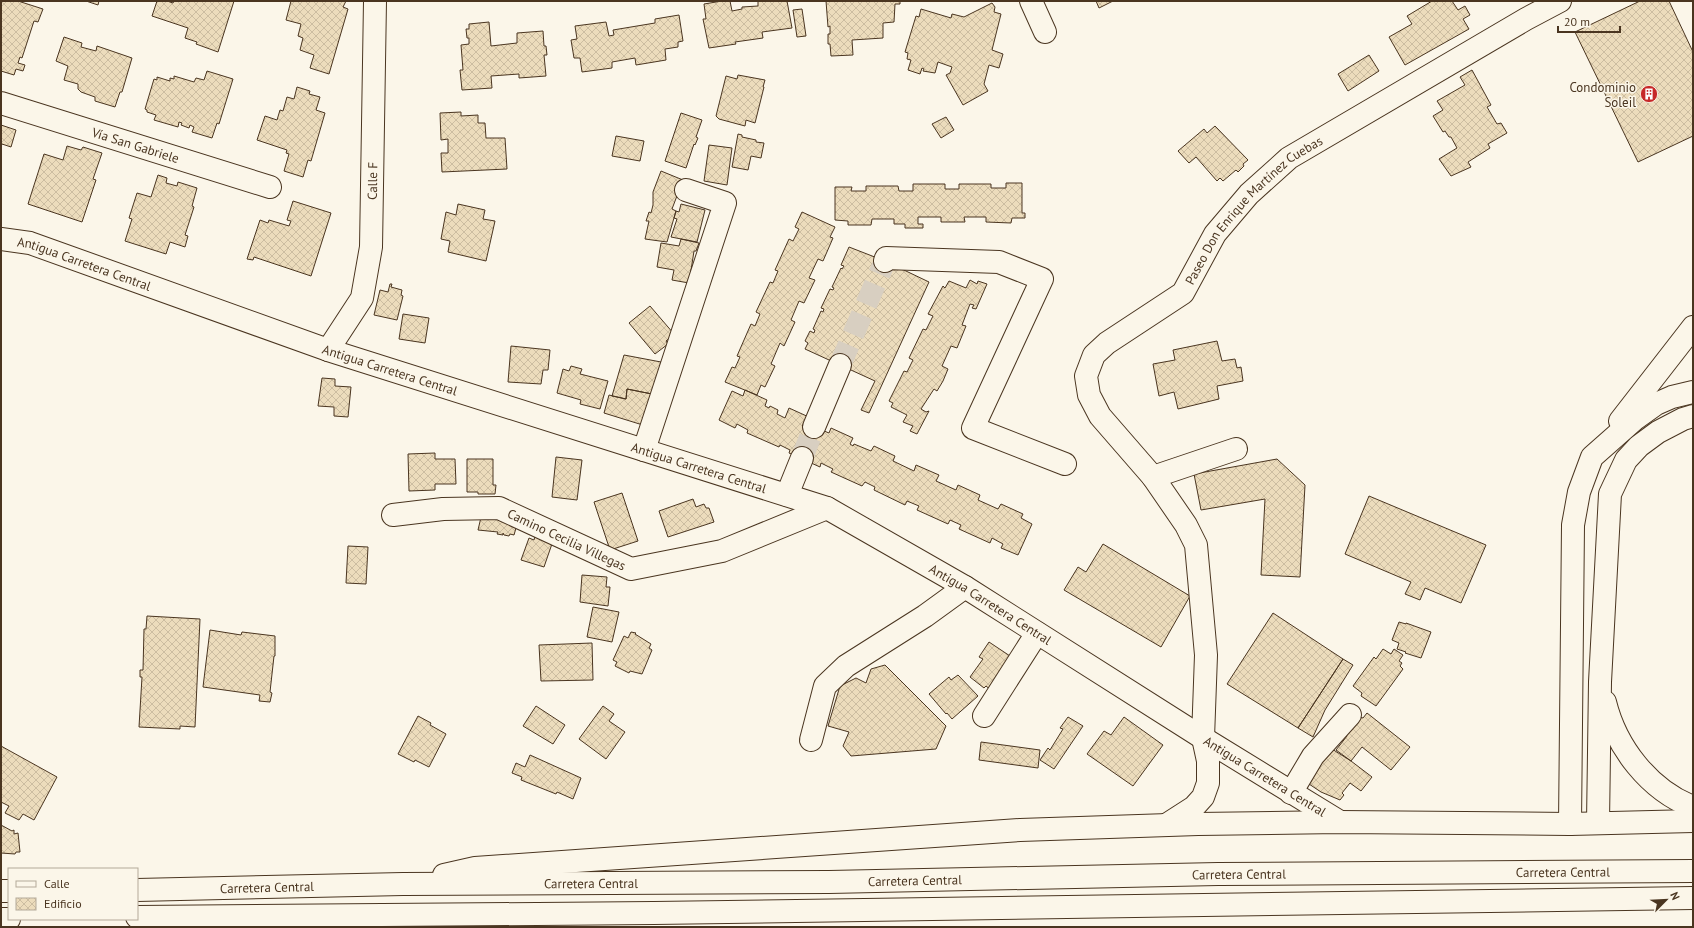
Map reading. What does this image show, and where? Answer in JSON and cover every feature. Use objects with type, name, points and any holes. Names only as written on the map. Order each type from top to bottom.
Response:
[{"type":"main road","name":"Calle F","points":[[328,350],[362,298],[371,247],[375,1]]},
{"type":"main road","points":[[1031,1],[1045,32]]},
{"type":"main road","name":"Paseo Don Enrique Martínez Cuebas","points":[[1166,825],[1194,807],[1203,797],[1208,783],[1208,761],[1203,738],[1206,655],[1196,544],[1186,525],[1153,477],[1100,416],[1089,395],[1086,376],[1094,355],[1107,343],[1183,293],[1215,234],[1249,194],[1289,158],[1526,19],[1560,1]]},
{"type":"main road","name":"Vía San Gabriele","points":[[1,103],[270,188]]},
{"type":"main road","points":[[644,450],[724,203],[686,190]]},
{"type":"main road","name":"Antigua Carretera Central","points":[[1,238],[30,242],[328,350],[827,508],[965,587],[1203,738],[1340,822]]},
{"type":"main road","points":[[885,261],[886,258],[999,262],[1042,279],[973,428],[1065,464]]},
{"type":"main road","points":[[1570,824],[1573,525],[1580,492],[1592,457],[1693,327]]},
{"type":"main road","points":[[814,427],[840,365]]},
{"type":"main road","points":[[1592,457],[1635,419],[1656,404],[1672,397],[1693,392]]},
{"type":"main road","points":[[1598,822],[1600,682],[1610,494],[1626,460],[1639,446],[1658,432],[1683,419],[1693,416]]},
{"type":"main road","points":[[1153,477],[1236,449]]},
{"type":"main road","points":[[787,495],[802,458]]},
{"type":"main road","name":"Camino Cecilia Villegas","points":[[392,515],[442,509],[499,508],[631,569],[722,551],[827,508]]},
{"type":"main road","points":[[811,740],[826,686],[846,666],[925,616],[965,587]]},
{"type":"main road","points":[[984,716],[1037,633]]},
{"type":"main road","points":[[1600,682],[1609,719],[1622,745],[1631,758],[1645,775],[1656,784],[1683,803],[1693,807]]},
{"type":"main road","points":[[1291,793],[1313,756],[1350,715]]},
{"type":"main road","points":[[403,884],[475,868],[1020,830],[1166,825],[1340,822],[1570,824],[1598,822],[1693,821]]},
{"type":"main road","name":"Carretera Central","points":[[138,890],[403,884],[829,882],[1210,874],[1693,871]]},
{"type":"main road","points":[[142,920],[1693,898]]},
{"type":"main road","points":[[422,915],[476,927]]},
{"type":"building","points":[[1,1],[18,1],[43,9],[38,22],[34,21],[22,58],[20,57],[18,63],[25,65],[23,71],[16,69],[14,75],[1,71]]},
{"type":"building","points":[[86,1],[99,1],[98,5]]},
{"type":"building","points":[[157,1],[167,1],[173,3],[174,1],[234,1],[218,52],[196,44],[197,42],[185,38],[188,28],[152,16]]},
{"type":"building","points":[[291,1],[346,1],[343,7],[348,9],[329,74],[310,68],[314,55],[300,50],[303,38],[298,36],[301,24],[286,20]]},
{"type":"building","points":[[730,1],[732,11],[742,9],[742,7],[758,6],[758,1],[787,1],[792,28],[762,32],[763,38],[709,48],[703,19],[706,19],[704,4]]},
{"type":"building","points":[[826,1],[900,1],[900,4],[895,4],[894,22],[883,23],[883,38],[852,40],[853,55],[831,56],[830,44],[828,44],[830,26],[828,27]]},
{"type":"building","points":[[1096,1],[1113,1],[1099,8]]},
{"type":"building","points":[[1432,1],[1452,1],[1458,10],[1465,6],[1470,15],[1463,19],[1469,29],[1405,65],[1389,37],[1412,24],[1407,16]]},
{"type":"building","name":"Condominio Soleil","points":[[1640,1],[1669,1],[1693,52],[1693,136],[1638,162],[1575,32]]},
{"type":"building","points":[[992,3],[995,7],[994,12],[1001,14],[992,50],[1003,54],[999,68],[989,65],[984,84],[988,91],[963,105],[946,75],[950,73],[952,67],[938,62],[935,73],[923,71],[924,69],[922,68],[920,74],[908,70],[911,60],[907,59],[908,53],[905,52],[916,16],[919,17],[921,9],[951,18],[952,14],[964,17]]},
{"type":"building","points":[[802,9],[806,36],[797,37],[793,10]]},
{"type":"building","points":[[679,15],[683,41],[678,42],[678,47],[665,49],[666,60],[636,65],[635,58],[612,62],[612,68],[582,72],[580,58],[574,58],[571,40],[577,39],[575,26],[606,22],[609,36],[614,35],[613,30],[655,23],[655,19]]},
{"type":"building","points":[[489,22],[491,46],[517,43],[517,33],[543,31],[544,46],[546,46],[547,55],[544,55],[546,76],[519,78],[519,74],[491,76],[492,88],[462,90],[460,70],[463,70],[461,45],[469,44],[466,29],[469,29],[469,24]]},
{"type":"building","points":[[64,37],[82,43],[81,47],[96,51],[97,46],[132,58],[122,92],[120,92],[115,107],[95,101],[95,97],[81,92],[78,89],[78,84],[64,80],[68,66],[56,61]]},
{"type":"building","points":[[1369,55],[1379,71],[1348,91],[1338,74]]},
{"type":"building","points":[[1472,70],[1491,105],[1487,107],[1497,124],[1501,123],[1507,133],[1488,144],[1490,148],[1468,162],[1471,167],[1451,176],[1439,159],[1457,148],[1451,137],[1449,137],[1445,131],[1443,132],[1433,116],[1443,110],[1437,101],[1465,85],[1460,77]]},
{"type":"building","points":[[207,71],[233,79],[219,124],[217,123],[212,138],[192,132],[194,127],[190,125],[189,128],[181,125],[182,123],[179,122],[178,127],[154,120],[156,115],[147,112],[145,109],[154,79],[157,80],[157,77],[170,81],[170,78],[174,79],[174,76],[194,82],[196,78],[204,80]]},
{"type":"building","points":[[738,75],[765,80],[755,123],[746,120],[745,126],[719,119],[716,116],[726,76],[737,79]]},
{"type":"building","points":[[297,87],[310,91],[309,94],[320,97],[316,110],[325,113],[311,161],[308,160],[303,177],[284,171],[289,154],[286,153],[287,150],[257,140],[265,116],[277,120],[280,110],[283,111],[287,97],[294,99]]},
{"type":"building","points":[[461,112],[461,116],[478,115],[478,123],[485,123],[486,138],[505,138],[507,169],[442,172],[441,153],[448,153],[448,139],[441,140],[440,113]]},
{"type":"building","points":[[681,113],[702,120],[696,137],[698,138],[695,145],[694,144],[686,168],[665,161]]},
{"type":"building","points":[[946,117],[954,130],[941,138],[932,124]]},
{"type":"building","points":[[1,125],[16,130],[11,147],[2,144],[1,147]]},
{"type":"building","points":[[1215,126],[1248,160],[1243,164],[1244,166],[1238,172],[1236,170],[1223,181],[1220,178],[1217,181],[1196,157],[1189,163],[1178,151],[1204,129],[1207,133]]},
{"type":"building","points":[[738,134],[742,135],[742,137],[756,140],[756,142],[764,143],[761,158],[751,156],[748,170],[732,167]]},
{"type":"building","points":[[616,136],[644,141],[640,161],[612,156]]},
{"type":"building","points":[[709,145],[732,148],[727,185],[704,181]]},
{"type":"building","points":[[67,146],[81,150],[83,147],[102,153],[93,179],[96,180],[82,222],[28,204],[44,154],[63,160]]},
{"type":"building","points":[[661,171],[683,180],[672,209],[676,211],[667,242],[645,239],[649,221],[646,221],[649,212],[651,213],[653,205],[653,192]]},
{"type":"building","points":[[158,175],[167,178],[166,183],[177,186],[178,182],[197,188],[192,206],[194,207],[185,235],[188,236],[185,247],[170,242],[166,254],[125,241],[132,219],[129,218],[137,193],[151,197]]},
{"type":"building","points":[[1006,183],[1022,183],[1022,213],[1025,213],[1025,218],[1012,218],[1011,223],[986,222],[986,217],[964,217],[965,222],[941,222],[941,217],[918,217],[918,224],[923,224],[923,228],[905,228],[905,224],[894,224],[894,219],[872,219],[871,225],[848,225],[848,221],[835,220],[835,187],[852,187],[851,191],[866,191],[866,186],[898,186],[899,191],[913,191],[913,184],[945,184],[945,189],[959,189],[959,184],[991,184],[991,188],[1006,188]]},
{"type":"building","points":[[293,201],[331,213],[311,276],[254,257],[253,260],[247,259],[260,220],[268,223],[269,220],[289,226],[291,221],[287,220]]},
{"type":"building","points":[[458,204],[485,210],[483,219],[495,221],[486,261],[448,252],[450,241],[441,239],[446,212],[456,215]]},
{"type":"building","points":[[681,204],[705,210],[697,242],[671,237],[677,219],[674,218],[676,211],[679,212]]},
{"type":"building","points":[[802,212],[835,227],[830,237],[833,238],[823,261],[818,259],[809,278],[815,280],[804,303],[799,301],[791,320],[795,322],[784,346],[780,343],[771,364],[775,366],[765,387],[761,385],[757,395],[725,382],[732,367],[735,368],[740,357],[737,356],[751,324],[755,326],[760,314],[756,312],[770,282],[773,283],[778,271],[775,270],[789,239],[793,241],[799,229],[795,227]]},
{"type":"building","points":[[681,239],[699,243],[696,251],[694,251],[689,283],[672,280],[674,270],[657,267],[661,243],[679,246]]},
{"type":"building","points":[[849,247],[885,261],[929,282],[869,413],[861,410],[875,381],[805,349],[808,343],[805,341],[810,331],[814,333],[815,330],[813,329],[821,311],[823,312],[824,309],[821,308],[830,289],[833,290],[834,288],[832,287],[841,268],[842,269],[844,266],[841,265]]},
{"type":"building","points":[[970,280],[977,284],[978,281],[987,284],[976,309],[972,308],[974,305],[970,304],[962,325],[966,326],[957,348],[951,346],[942,366],[948,369],[943,381],[937,391],[934,389],[921,409],[926,412],[929,411],[917,434],[910,431],[913,426],[903,422],[907,415],[891,407],[893,403],[889,401],[904,371],[907,372],[913,360],[909,358],[923,329],[926,330],[933,316],[928,314],[943,286],[945,288],[949,281],[966,288]]},
{"type":"building","points":[[390,284],[392,284],[391,287],[402,290],[401,295],[403,296],[397,320],[374,315],[380,290],[388,292]]},
{"type":"building","points":[[650,306],[674,334],[666,341],[668,344],[655,354],[629,323]]},
{"type":"building","points":[[403,314],[429,318],[425,343],[399,339]]},
{"type":"building","points":[[1217,341],[1222,361],[1235,359],[1237,368],[1241,367],[1243,381],[1217,386],[1219,399],[1178,409],[1174,392],[1159,396],[1153,364],[1175,360],[1173,350]]},
{"type":"building","points":[[511,346],[550,350],[548,370],[543,370],[541,384],[508,382]]},
{"type":"building","points":[[624,355],[661,362],[652,394],[627,389],[626,399],[612,396]]},
{"type":"building","points":[[571,366],[582,369],[580,374],[608,381],[600,409],[580,404],[581,400],[557,393],[563,369],[569,371]]},
{"type":"building","points":[[322,378],[335,379],[335,386],[351,387],[348,417],[334,416],[334,407],[318,406]]},
{"type":"building","points":[[627,389],[652,394],[646,426],[604,413],[609,395],[626,399]]},
{"type":"building","points":[[745,390],[767,400],[765,406],[769,408],[770,406],[778,410],[777,414],[785,418],[789,408],[811,418],[812,426],[829,433],[831,428],[853,438],[850,444],[853,446],[854,444],[871,451],[874,446],[895,456],[893,461],[914,471],[916,465],[939,475],[936,481],[956,490],[958,485],[980,495],[978,500],[998,509],[1001,504],[1023,514],[1021,518],[1032,524],[1018,555],[1001,548],[1003,544],[992,538],[990,543],[959,529],[961,525],[950,520],[948,524],[917,510],[919,506],[907,501],[905,505],[874,490],[875,487],[865,482],[862,486],[831,472],[833,469],[821,463],[820,467],[789,453],[790,450],[780,445],[779,447],[747,433],[748,430],[737,424],[735,428],[719,420],[732,391],[743,396]]},
{"type":"building","points":[[435,453],[435,459],[455,459],[456,484],[435,484],[435,490],[409,491],[408,454]]},
{"type":"building","points":[[556,457],[582,460],[577,500],[552,497]]},
{"type":"building","points":[[467,459],[493,459],[493,485],[496,485],[495,494],[478,494],[478,492],[467,492]]},
{"type":"building","points":[[1277,459],[1305,485],[1300,577],[1261,575],[1265,499],[1201,510],[1194,474]]},
{"type":"building","points":[[622,493],[638,541],[610,550],[594,502]]},
{"type":"building","points":[[1369,496],[1486,545],[1461,603],[1425,588],[1420,600],[1405,594],[1411,582],[1345,554]]},
{"type":"building","points":[[693,499],[696,507],[704,504],[706,508],[709,508],[714,522],[668,537],[659,511]]},
{"type":"building","points":[[482,513],[518,521],[514,535],[510,534],[509,536],[504,535],[503,533],[503,535],[497,534],[498,532],[478,530]]},
{"type":"building","points":[[535,536],[554,538],[544,567],[521,560],[529,538],[534,540]]},
{"type":"building","points":[[1103,544],[1190,596],[1161,647],[1064,590],[1078,567],[1086,572]]},
{"type":"building","points":[[348,546],[368,547],[366,584],[346,583]]},
{"type":"building","points":[[582,575],[607,577],[606,587],[610,587],[608,606],[580,602]]},
{"type":"building","points":[[593,607],[619,612],[612,642],[587,637]]},
{"type":"building","points":[[1273,613],[1343,659],[1298,728],[1227,684]]},
{"type":"building","points":[[147,616],[200,619],[195,727],[180,726],[180,729],[139,727],[142,677],[140,677],[140,670],[143,670],[144,629],[146,629]]},
{"type":"building","points":[[1399,622],[1431,632],[1421,658],[1397,649],[1399,643],[1392,640]]},
{"type":"building","points":[[210,630],[241,635],[242,632],[275,636],[275,656],[270,702],[259,701],[260,695],[203,687]]},
{"type":"building","points":[[631,632],[636,633],[635,634],[651,644],[649,648],[652,650],[642,674],[630,671],[629,673],[615,666],[617,662],[613,660],[624,636],[628,638]]},
{"type":"building","points":[[989,642],[1010,656],[992,691],[986,686],[984,688],[970,677],[983,659],[979,657]]},
{"type":"building","points":[[592,643],[593,680],[541,681],[539,645]]},
{"type":"building","points":[[1383,649],[1391,654],[1394,649],[1403,655],[1399,661],[1402,663],[1400,666],[1403,669],[1376,706],[1361,696],[1362,693],[1353,686],[1374,657],[1376,659]]},
{"type":"building","points":[[1343,659],[1353,665],[1325,710],[1313,737],[1298,728]]},
{"type":"building","points":[[885,665],[946,726],[936,749],[851,756],[843,746],[849,732],[828,726],[840,686],[856,678],[866,683],[871,669]]},
{"type":"building","points":[[958,675],[978,696],[952,719],[929,694],[949,677],[951,680]]},
{"type":"building","points":[[536,706],[565,725],[553,744],[523,726]]},
{"type":"building","points":[[603,706],[614,714],[609,721],[625,732],[606,759],[579,739]]},
{"type":"building","points":[[1367,713],[1410,747],[1391,770],[1362,747],[1351,761],[1336,750],[1347,736],[1345,733],[1359,717],[1363,718]]},
{"type":"building","points":[[418,716],[446,734],[429,767],[398,754]]},
{"type":"building","points":[[1068,717],[1083,726],[1054,769],[1040,760],[1048,748],[1050,750],[1063,729],[1060,728]]},
{"type":"building","points":[[1124,717],[1163,745],[1133,786],[1087,754],[1104,731],[1111,735]]},
{"type":"building","points":[[981,742],[1040,750],[1038,768],[979,760]]},
{"type":"building","points":[[1,746],[57,777],[34,820],[23,814],[19,820],[5,813],[9,806],[1,802]]},
{"type":"building","points":[[1332,749],[1372,777],[1361,791],[1350,783],[1342,793],[1344,795],[1340,800],[1321,792],[1306,782]]},
{"type":"building","points":[[530,755],[581,778],[573,799],[521,780],[522,777],[512,773],[516,763],[525,767]]},
{"type":"building","points":[[1,825],[12,831],[14,830],[14,834],[18,833],[20,852],[16,852],[15,854],[1,853]]},
{"type":"tunnel","points":[[840,365],[885,261]]},
{"type":"tunnel","points":[[802,458],[814,427]]},
{"type":"place","name":"Condominio Soleil","points":[[1649,94]]}]
